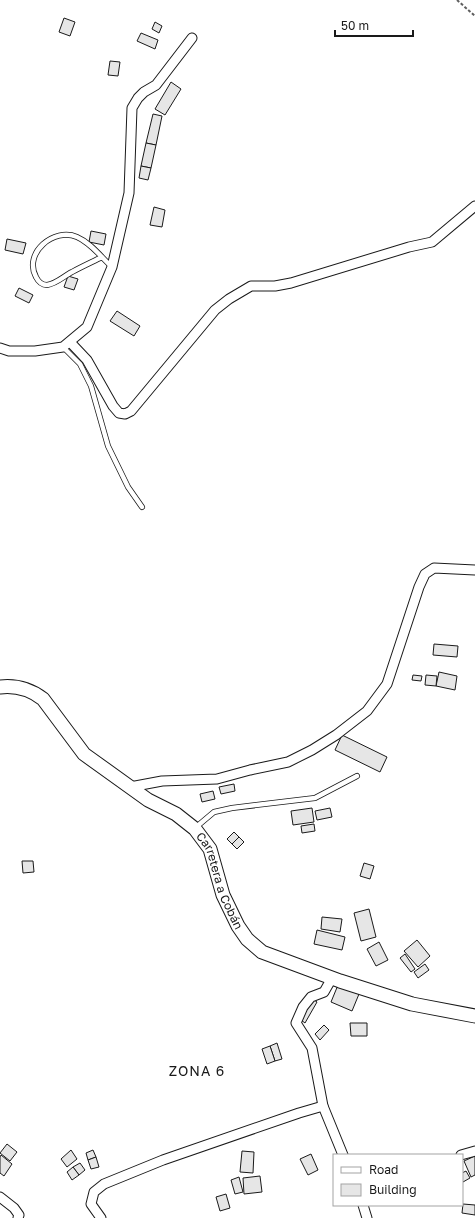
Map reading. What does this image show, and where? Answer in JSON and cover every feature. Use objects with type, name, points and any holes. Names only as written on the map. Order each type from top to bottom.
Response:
[{"type":"street","points":[[0,348],[9,351],[35,352],[67,345],[87,327],[112,267],[129,193],[132,108],[144,92],[156,85],[192,38]]},
{"type":"street","points":[[67,345],[87,360],[116,410],[119,413],[125,414],[131,411],[215,310],[229,299],[251,286],[275,286],[291,283],[409,246],[432,242],[475,206]]},
{"type":"street","points":[[130,787],[162,781],[217,779],[288,762],[312,750],[336,735],[367,711],[387,684],[419,587],[425,574],[434,568],[475,570]]},
{"type":"street","name":"Carretera a Cobán","points":[[0,687],[16,687],[35,693],[43,699],[84,754],[148,800],[176,814],[194,828],[210,849],[223,895],[238,926],[247,939],[262,952],[332,978],[412,1004],[475,1016]]},
{"type":"street","points":[[332,978],[324,992],[311,997],[303,1007],[296,1023],[312,1048],[323,1106],[342,1154]]},
{"type":"street","points":[[101,1218],[91,1204],[94,1192],[104,1184],[163,1160],[323,1106]]},
{"type":"street","points":[[463,1155],[475,1152]]},
{"type":"street","points":[[0,1197],[14,1208],[19,1215],[18,1218]]},
{"type":"street","points":[[363,1206],[367,1218]]},
{"type":"lane","points":[[102,257],[55,283],[46,285],[38,282],[32,264],[36,252],[47,241],[64,234],[77,237],[91,247],[102,257],[112,267]]},
{"type":"lane","points":[[67,345],[80,364],[92,386],[108,446],[128,487],[142,507]]},
{"type":"lane","points":[[194,828],[214,812],[232,808],[315,798],[358,776]]},
{"type":"path","points":[[457,0],[475,16]]},
{"type":"building","points":[[64,18],[75,22],[70,36],[59,32]]},
{"type":"building","points":[[155,22],[162,26],[159,33],[152,29]]},
{"type":"building","points":[[141,33],[158,40],[155,49],[137,41]]},
{"type":"building","points":[[110,61],[120,62],[118,76],[108,75]]},
{"type":"building","points":[[171,82],[181,89],[165,115],[155,109]]},
{"type":"building","points":[[153,114],[162,116],[156,145],[146,143]]},
{"type":"building","points":[[146,143],[156,145],[151,168],[141,166]]},
{"type":"building","points":[[141,166],[151,168],[148,180],[139,178]]},
{"type":"building","points":[[154,207],[165,210],[162,227],[150,225]]},
{"type":"building","points":[[91,231],[106,234],[104,245],[89,242]]},
{"type":"building","points":[[7,239],[26,243],[23,254],[5,250]]},
{"type":"building","points":[[68,276],[78,279],[74,290],[64,287]]},
{"type":"building","points":[[19,288],[33,295],[29,303],[15,296]]},
{"type":"building","points":[[117,311],[140,326],[134,336],[110,321]]},
{"type":"building","points":[[434,644],[458,646],[457,657],[433,655]]},
{"type":"building","points":[[439,672],[457,676],[455,690],[436,686]]},
{"type":"building","points":[[413,675],[422,676],[421,681],[412,680]]},
{"type":"building","points":[[426,675],[437,676],[436,686],[425,685]]},
{"type":"building","points":[[342,735],[387,757],[380,772],[335,750]]},
{"type":"building","points":[[234,784],[235,791],[221,794],[219,787]]},
{"type":"building","points":[[213,791],[215,799],[202,802],[200,794]]},
{"type":"building","points":[[312,808],[314,822],[293,825],[291,811]]},
{"type":"building","points":[[330,808],[332,817],[317,820],[315,811]]},
{"type":"building","points":[[314,824],[315,831],[302,833],[301,826]]},
{"type":"building","points":[[234,832],[239,837],[232,844],[227,839]]},
{"type":"building","points":[[239,837],[244,842],[237,849],[232,844]]},
{"type":"building","points":[[22,861],[33,861],[34,872],[23,873]]},
{"type":"building","points":[[364,863],[374,866],[370,879],[360,876]]},
{"type":"building","points":[[369,909],[376,937],[361,941],[354,913]]},
{"type":"building","points":[[322,917],[342,919],[340,932],[321,929]]},
{"type":"building","points":[[317,930],[345,937],[342,950],[314,944]]},
{"type":"building","points":[[417,940],[430,956],[418,967],[404,951]]},
{"type":"building","points":[[379,942],[388,960],[376,966],[367,949]]},
{"type":"building","points":[[405,954],[415,969],[411,972],[400,958]]},
{"type":"building","points":[[425,964],[429,970],[418,978],[414,972]]},
{"type":"building","points":[[338,985],[359,994],[352,1011],[331,1002]]},
{"type":"building","points":[[313,999],[317,1002],[305,1023],[301,1020]]},
{"type":"building","points":[[350,1023],[367,1023],[367,1036],[351,1036]]},
{"type":"building","points":[[324,1025],[329,1030],[320,1040],[315,1034]]},
{"type":"building","points":[[277,1043],[282,1059],[275,1061],[270,1046]]},
{"type":"building","points":[[270,1046],[275,1061],[267,1064],[262,1049]]},
{"type":"building","points":[[7,1144],[17,1152],[10,1161],[0,1153]]},
{"type":"building","points":[[71,1150],[77,1159],[67,1167],[61,1159]]},
{"type":"building","points":[[93,1150],[96,1157],[88,1160],[86,1153]]},
{"type":"building","points":[[242,1151],[254,1152],[253,1173],[240,1172]]},
{"type":"building","points":[[311,1154],[318,1170],[308,1175],[300,1159]]},
{"type":"building","points":[[1,1155],[12,1164],[4,1176],[0,1173]]},
{"type":"building","points":[[475,1156],[475,1175],[471,1177],[464,1161]]},
{"type":"building","points":[[96,1157],[99,1167],[91,1169],[88,1160]]},
{"type":"building","points":[[80,1163],[85,1170],[79,1175],[73,1167]]},
{"type":"building","points":[[73,1167],[79,1175],[72,1180],[67,1172]]},
{"type":"building","points":[[466,1171],[470,1178],[463,1182],[463,1172]]},
{"type":"building","points":[[260,1176],[262,1192],[244,1194],[243,1178]]},
{"type":"building","points":[[239,1177],[243,1192],[235,1194],[231,1180]]},
{"type":"building","points":[[226,1194],[230,1208],[220,1211],[216,1197]]},
{"type":"building","points":[[463,1204],[475,1205],[475,1215],[462,1213]]},
{"type":"district","name":"ZONA 6","points":[[197,1071]]}]
